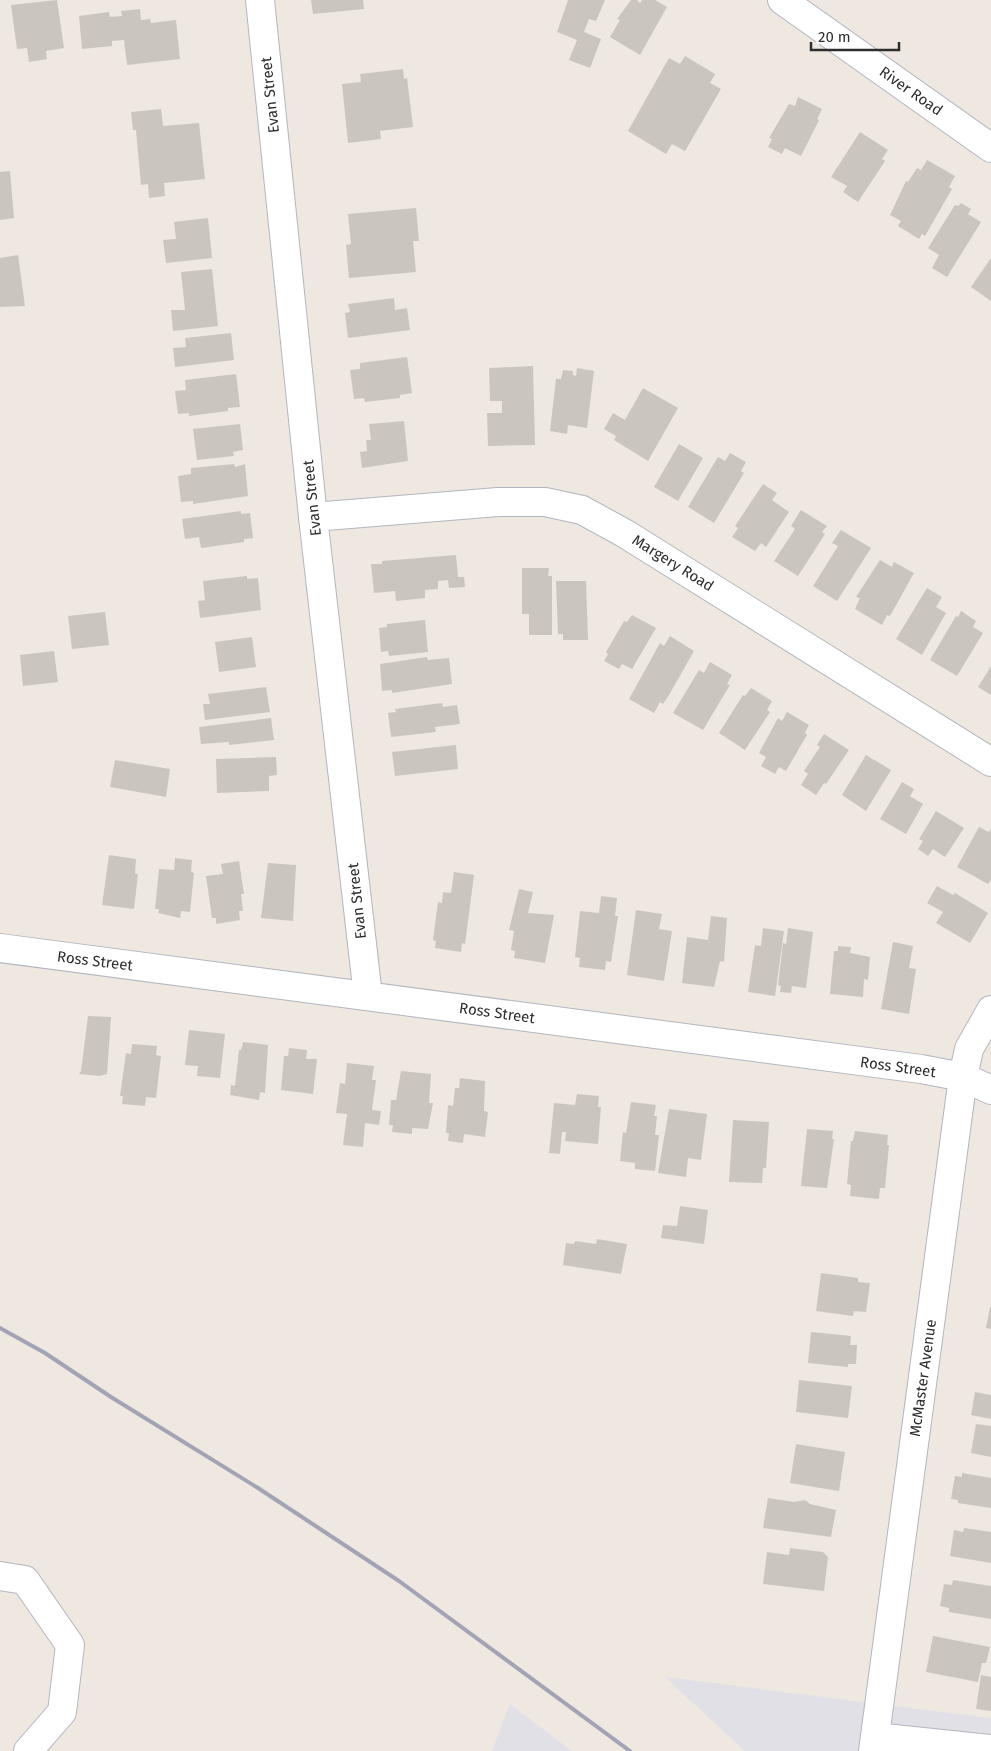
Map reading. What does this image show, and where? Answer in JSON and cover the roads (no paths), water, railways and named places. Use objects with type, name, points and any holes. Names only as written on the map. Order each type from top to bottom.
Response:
[{"type":"street","name":"Evan Street","points":[[260,0],[313,517],[368,996]]},
{"type":"street","name":"River Road","points":[[782,0],[991,148]]},
{"type":"street","name":"Margery Road","points":[[313,517],[498,502],[545,502],[582,510],[624,533],[991,762]]},
{"type":"street","name":"Ross Street","points":[[0,948],[921,1069],[963,1077],[991,1090]]},
{"type":"street","name":"McMaster Avenue","points":[[874,1744],[963,1077],[968,1050],[991,1010]]},
{"type":"street","points":[[0,1576],[25,1580],[70,1646],[62,1712],[28,1751]]},
{"type":"street","points":[[874,1744],[991,1749]]},
{"type":"railway","points":[[0,1328],[45,1353],[111,1397],[258,1488],[399,1581],[630,1751]]}]
